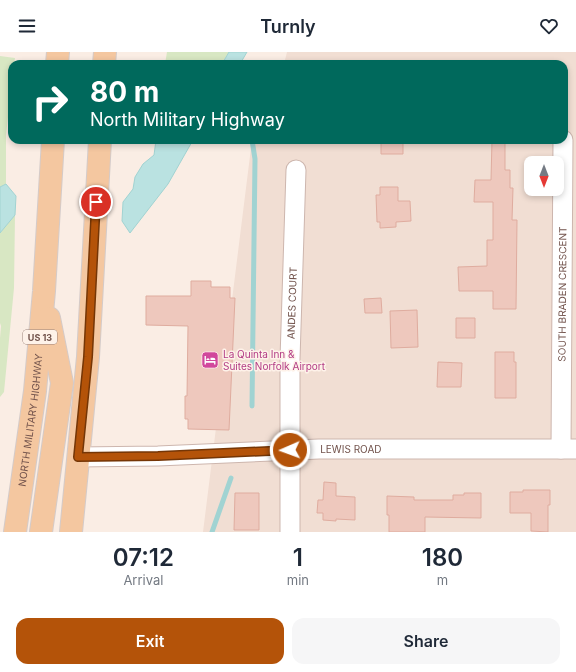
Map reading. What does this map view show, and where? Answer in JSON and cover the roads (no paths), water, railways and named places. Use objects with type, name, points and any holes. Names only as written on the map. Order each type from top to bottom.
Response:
[{"type":"main road","name":"NORTH MILITARY HIGHWAY","points":[[15,532],[35,391],[44,291],[52,144]]},
{"type":"main road","points":[[71,532],[88,357],[100,144]]},
{"type":"main road","points":[[41,532],[62,383],[44,291]]},
{"type":"street","name":"SOUTH BRADEN CRESCENT","points":[[563,144],[568,448]]},
{"type":"street","name":"ANDES COURT","points":[[290,532],[290,359],[296,170]]},
{"type":"street","name":"LEWIS ROAD","points":[[78,457],[158,456],[290,450],[568,448]]},
{"type":"water","points":[[229,52],[247,52],[242,60],[224,60]]},
{"type":"water","points":[[155,144],[191,144],[168,184],[130,233],[122,221],[123,202],[133,189],[135,177],[143,164],[154,155]]},
{"type":"water","points":[[6,184],[16,196],[15,215],[0,233],[0,187]]},
{"type":"waterway","points":[[252,406],[255,159],[253,144]]},
{"type":"waterway","points":[[212,532],[231,478]]},
{"type":"place","name":"La Quinta Inn & Suites Norfolk Airport","points":[[210,360]]}]
